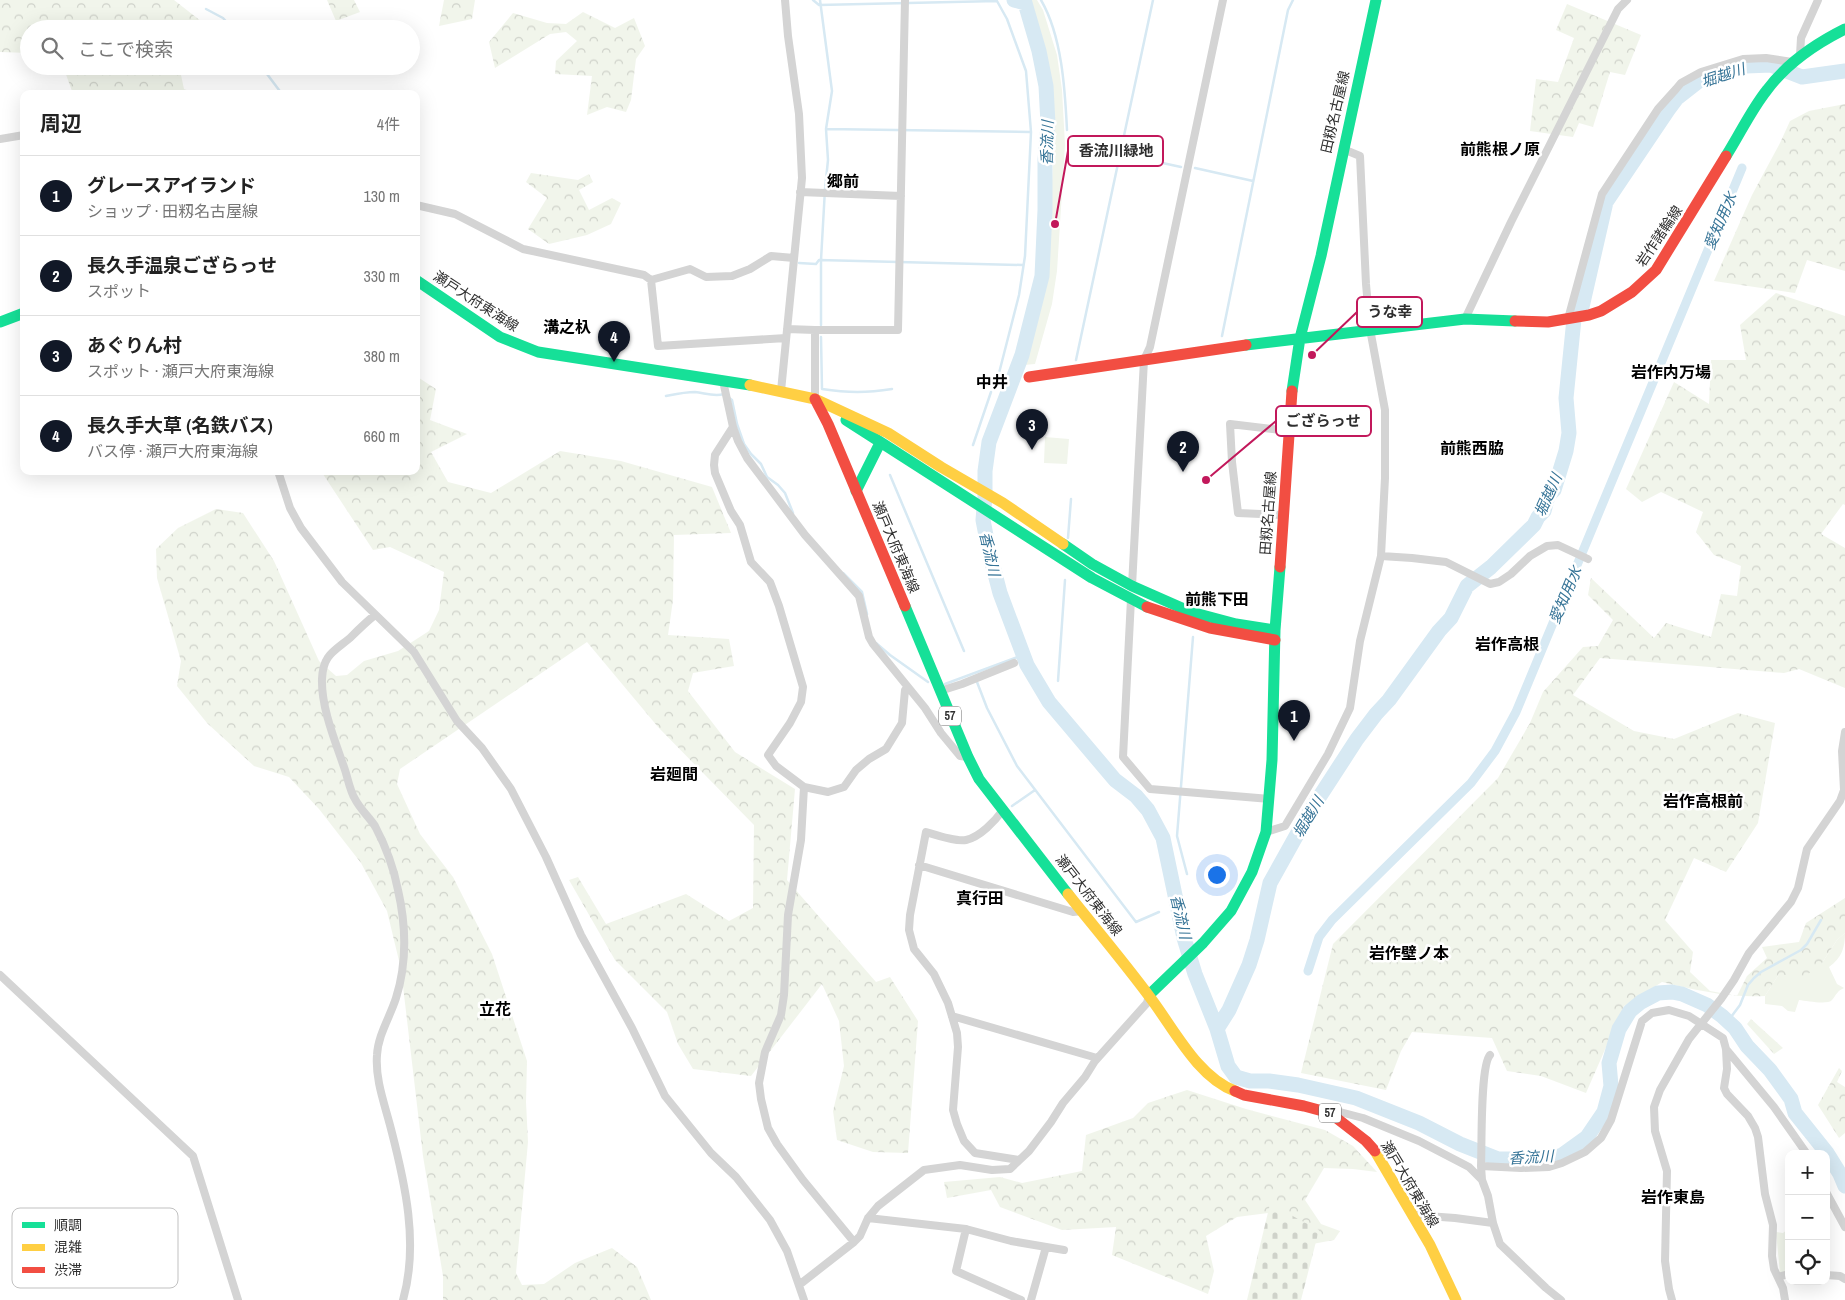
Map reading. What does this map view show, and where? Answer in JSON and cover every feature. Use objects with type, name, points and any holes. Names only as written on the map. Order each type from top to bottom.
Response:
[{"type":"main road","name":"田籾名古屋線","points":[[1150,995],[1203,943],[1231,910],[1242,893],[1259,854],[1266,832],[1272,760],[1275,635],[1289,431],[1300,338],[1321,256],[1376,0]]},
{"type":"main road","name":"岩作諸輪線","points":[[1028,377],[1234,345],[1370,329],[1465,319],[1548,322],[1588,315],[1622,300],[1656,270],[1765,92],[1794,61],[1825,39],[1845,29]]},
{"type":"main road","name":"瀬戸大府東海線","points":[[420,283],[500,337],[538,352],[781,390],[815,399],[888,433],[992,497],[1092,564],[1132,586],[1190,612],[1275,635]]},
{"type":"main road","points":[[0,322],[20,314]]},
{"type":"main road","name":"瀬戸大府東海線","points":[[815,399],[880,443],[994,513],[1107,587],[1187,622],[1235,635],[1275,635]]},
{"type":"main road","name":"瀬戸大府東海線","points":[[815,399],[828,424],[968,757],[979,779],[1150,995],[1202,1069],[1226,1088],[1244,1095],[1304,1106],[1330,1113],[1366,1141],[1378,1155],[1430,1245],[1456,1300]]},
{"type":"main road","points":[[856,491],[880,443]]},
{"type":"street","points":[[781,390],[802,178],[801,136],[785,0]]},
{"type":"street","points":[[787,329],[898,330],[904,0]]},
{"type":"street","points":[[1132,586],[1144,360],[1150,347],[1223,0]]},
{"type":"street","points":[[1465,319],[1511,222],[1618,9],[1627,0]]},
{"type":"street","points":[[1568,319],[1602,194],[1664,102],[1681,83],[1701,72],[1743,59],[1766,58],[1794,61],[1816,1]]},
{"type":"street","points":[[0,139],[20,136]]},
{"type":"street","points":[[1266,832],[1285,826],[1328,754],[1348,715],[1360,640],[1380,556],[1385,478],[1385,410],[1370,329],[1365,273],[1360,156],[1343,149]]},
{"type":"street","points":[[800,192],[901,196]]},
{"type":"street","points":[[420,206],[455,214],[523,249],[644,274],[650,280],[658,346],[786,338]]},
{"type":"street","points":[[650,280],[690,269],[706,276],[732,276],[750,269],[771,256],[794,258]]},
{"type":"street","points":[[815,330],[815,399]]},
{"type":"street","points":[[724,381],[733,427],[747,458],[805,535],[859,596],[869,637],[891,668],[908,687],[960,756],[968,757]]},
{"type":"street","points":[[1284,515],[1238,513],[1230,424],[1289,431]]},
{"type":"street","points":[[733,427],[715,455],[715,473],[731,511],[740,525],[751,562],[770,582],[782,614],[803,687],[801,702],[790,723],[768,755],[776,766],[804,787],[828,792],[844,787],[856,770],[869,759],[886,749],[902,723],[905,690],[908,687]]},
{"type":"street","points":[[279,475],[296,521],[342,582],[414,652],[457,721],[482,748],[512,789],[542,848],[581,935],[632,1028],[665,1096],[711,1153],[736,1177],[770,1220],[787,1251],[804,1300]]},
{"type":"street","points":[[1380,556],[1446,562],[1490,584],[1499,582],[1511,574],[1530,556],[1547,546],[1558,545],[1573,554],[1588,559]]},
{"type":"street","points":[[1132,599],[1123,757],[1150,789],[1270,799]]},
{"type":"street","points":[[375,615],[327,657],[324,665],[322,692],[332,733],[354,798],[382,841],[398,888],[403,914],[403,966],[396,998],[382,1032],[377,1054],[378,1079],[398,1157],[410,1235],[410,1264],[403,1300]]},
{"type":"street","points":[[940,691],[962,684],[1014,662]]},
{"type":"street","points":[[1672,1300],[1665,1262],[1667,1171],[1655,1131],[1654,1107],[1660,1090],[1690,1039],[1734,980],[1749,953],[1791,902],[1798,888],[1807,849],[1840,801],[1844,790],[1842,751],[1845,732]]},
{"type":"street","points":[[804,787],[801,840],[788,915],[784,995],[781,1015],[766,1052],[759,1083],[768,1128],[777,1144],[803,1180],[854,1242]]},
{"type":"street","points":[[1003,810],[998,818],[980,833],[966,840],[926,832],[910,915],[909,930],[914,949],[934,974],[948,1003],[957,1033],[958,1047],[953,1110],[964,1141],[975,1153],[1019,1160]]},
{"type":"street","points":[[919,865],[1073,912],[1082,911]]},
{"type":"street","points":[[0,975],[193,1156],[238,1300]]},
{"type":"street","points":[[799,1285],[854,1242],[860,1236],[868,1218],[878,1206],[924,1170],[960,1165],[992,1170],[1010,1169],[1052,1122],[1063,1103],[1086,1077],[1097,1058],[1147,1002],[1150,995]]},
{"type":"street","points":[[1481,1165],[1521,1168],[1549,1167],[1586,1152],[1601,1138],[1611,1120],[1642,1021],[1652,1013],[1669,1010],[1689,1016],[1723,1038],[1726,1049],[1727,1069],[1724,1088],[1726,1094],[1748,1116],[1755,1128],[1765,1194],[1773,1225],[1772,1256],[1774,1269],[1783,1288],[1785,1300]]},
{"type":"street","points":[[952,1016],[1097,1058]]},
{"type":"street","points":[[1726,1049],[1774,1107],[1805,1150]]},
{"type":"street","points":[[1490,1055],[1486,1060],[1483,1082],[1481,1165],[1482,1180],[1488,1196],[1493,1223],[1500,1244],[1561,1300]]},
{"type":"street","points":[[1330,1113],[1340,1112],[1363,1118],[1419,1141],[1469,1166],[1482,1180]]},
{"type":"street","points":[[1828,1195],[1845,1227]]},
{"type":"street","points":[[1413,1215],[1493,1223]]},
{"type":"street","points":[[868,1218],[966,1229],[1011,1241],[1064,1250]]},
{"type":"street","points":[[966,1229],[956,1271],[1021,1300]]},
{"type":"street","points":[[1031,1300],[1046,1247]]},
{"type":"street","points":[[1778,1277],[1785,1275]]},
{"type":"street","points":[[1830,1275],[1840,1276],[1845,1280]]},
{"type":"green space","points":[[0,0],[174,0],[200,20],[20,20],[20,53],[0,52]]},
{"type":"green space","points":[[327,0],[354,0],[360,12],[336,20]]},
{"type":"green space","points":[[444,0],[475,0],[472,19],[439,26]]},
{"type":"green space","points":[[1027,0],[1037,0],[1043,10],[1057,55],[1062,90],[1065,145],[1057,271],[1052,304],[1035,364],[1024,365],[1038,319],[1046,282],[1054,134],[1051,78],[1046,51],[1038,25]]},
{"type":"green space","points":[[1567,4],[1641,35],[1625,75],[1610,72],[1593,127],[1579,123],[1573,137],[1530,131],[1536,79],[1558,82],[1574,38],[1556,30]]},
{"type":"green space","points":[[583,12],[615,28],[634,18],[645,46],[636,59],[631,100],[626,112],[607,107],[587,115],[592,76],[555,74],[556,61],[577,41],[566,32],[550,34],[495,68],[489,42],[513,13],[547,23],[566,24]]},
{"type":"green space","points":[[66,75],[181,75],[184,89],[187,90],[72,90]]},
{"type":"green space","points":[[1845,104],[1845,271],[1807,260],[1795,293],[1714,281],[1752,195],[1790,121],[1809,111]]},
{"type":"green space","points":[[531,173],[578,180],[589,174],[593,182],[579,190],[589,210],[612,198],[621,203],[611,224],[587,235],[549,244],[528,229],[547,198],[526,182]]},
{"type":"green space","points":[[1776,293],[1845,316],[1845,505],[1843,504],[1821,534],[1845,548],[1845,688],[1799,669],[1784,673],[1600,658],[1573,695],[1634,731],[1674,739],[1738,713],[1775,723],[1758,823],[1726,872],[1694,858],[1665,920],[1693,952],[1690,972],[1710,991],[1733,995],[1713,993],[1662,982],[1624,1006],[1586,1093],[1541,1076],[1507,1071],[1492,1038],[1412,1032],[1401,1051],[1386,1090],[1301,1073],[1333,944],[1498,778],[1530,723],[1543,692],[1583,647],[1598,646],[1613,620],[1588,595],[1591,578],[1654,638],[1666,623],[1711,637],[1721,594],[1737,596],[1741,566],[1714,555],[1696,532],[1703,512],[1661,492],[1642,502],[1626,489],[1674,382],[1709,404],[1711,360],[1746,360],[1740,325]]},
{"type":"green space","points":[[420,379],[436,389],[430,420],[467,434],[431,452],[448,482],[491,493],[560,451],[621,461],[712,487],[731,533],[674,535],[673,600],[668,635],[729,639],[734,666],[693,673],[688,691],[735,752],[795,789],[787,880],[876,982],[890,977],[918,1021],[908,1153],[873,1152],[837,1140],[833,1111],[844,1066],[839,1021],[822,984],[751,1076],[693,1069],[678,1044],[667,1012],[615,960],[569,880],[578,877],[606,924],[686,894],[729,921],[753,908],[754,825],[658,727],[587,642],[400,769],[397,784],[420,834],[453,877],[492,954],[527,1061],[526,1102],[528,1142],[516,1273],[522,1285],[544,1284],[575,1263],[612,1248],[637,1267],[651,1300],[443,1300],[443,1276],[423,1156],[401,969],[387,911],[361,863],[319,809],[289,777],[254,766],[207,723],[177,686],[181,661],[157,578],[156,549],[178,528],[216,509],[243,513],[274,561],[319,661],[336,676],[347,675],[364,661],[398,651],[429,631],[439,610],[444,572],[390,547],[373,550],[324,475],[420,475]]},
{"type":"green space","points":[[1045,437],[1069,439],[1067,464],[1044,463]]},
{"type":"green space","points":[[1845,898],[1845,933],[1837,940],[1822,963],[1803,978],[1779,974],[1765,996],[1737,996],[1747,976],[1767,958],[1762,947],[1799,942],[1806,923]]},
{"type":"green space","points":[[1845,933],[1842,952],[1829,967],[1837,984],[1844,988],[1832,1000],[1822,1002],[1799,1000],[1795,1012],[1788,1011],[1782,1006],[1765,1004],[1765,996],[1779,974],[1822,963],[1837,940]]},
{"type":"green space","points":[[1751,1019],[1783,1048],[1774,1054],[1747,1024]]},
{"type":"green space","points":[[1839,1068],[1842,1071],[1837,1082],[1845,1087],[1845,1133],[1839,1138],[1818,1105]]},
{"type":"green space","points":[[1187,1090],[1246,1109],[1325,1130],[1353,1146],[1377,1172],[1324,1168],[1305,1200],[1321,1224],[1340,1231],[1334,1240],[1307,1245],[1275,1212],[1237,1217],[1206,1236],[1214,1271],[1208,1294],[1112,1255],[1116,1227],[1062,1230],[1000,1207],[991,1190],[947,1198],[944,1182],[1000,1177],[1022,1183],[1082,1171],[1086,1135],[1133,1118],[1148,1103]]},
{"type":"green space","points":[[1270,1204],[1319,1230],[1301,1300],[1247,1300]]},
{"type":"green space","points":[[1785,1231],[1785,1272],[1780,1273],[1776,1232],[1783,1233]]},
{"type":"waterway","points":[[813,0],[819,5],[997,1],[1007,19],[1026,71],[1031,132],[1025,256],[1019,295],[998,377]]},
{"type":"waterway","points":[[820,0],[832,91],[826,129],[828,160],[821,260],[821,325]]},
{"type":"waterway","name":"香流川","points":[[1014,0],[1025,3],[1039,51],[1046,86],[1048,124],[1045,160],[1045,210],[1042,276],[1022,355],[989,442],[985,471],[983,520],[989,551],[1000,593],[1027,665],[1049,702],[1115,780],[1136,796],[1148,810],[1163,838],[1184,938],[1195,974],[1217,1029],[1228,1066],[1236,1077],[1250,1081],[1269,1081],[1298,1085],[1356,1098],[1419,1123],[1460,1144],[1498,1159],[1534,1157],[1551,1159],[1562,1155],[1587,1137],[1604,1112],[1611,1086],[1609,1063],[1619,1029],[1630,1011],[1641,1002],[1658,993],[1672,992],[1682,994],[1707,1005],[1735,1028],[1747,1046],[1770,1070],[1791,1099],[1795,1113],[1827,1153],[1845,1186]]},
{"type":"waterway","points":[[1041,0],[1054,30],[1058,46],[1065,97],[1067,130]]},
{"type":"waterway","points":[[1076,360],[1153,0]]},
{"type":"waterway","points":[[1222,336],[1288,10],[1293,0]]},
{"type":"waterway","points":[[206,9],[225,20]]},
{"type":"waterway","name":"堀越川","points":[[1217,1029],[1229,1010],[1249,965],[1257,940],[1270,883],[1309,813],[1357,739],[1389,700],[1439,631],[1451,618],[1467,586],[1491,567],[1534,525],[1544,511],[1548,496],[1554,490],[1566,451],[1569,433],[1566,398],[1574,319],[1582,307],[1606,202],[1677,98],[1700,80],[1730,69],[1746,66],[1771,65],[1802,77],[1845,71]]},
{"type":"waterway","points":[[268,75],[279,90]]},
{"type":"waterway","points":[[826,129],[1030,132]]},
{"type":"waterway","points":[[1075,144],[1181,167]]},
{"type":"waterway","points":[[1195,168],[1253,181]]},
{"type":"waterway","name":"愛知用水","points":[[1308,971],[1319,937],[1332,920],[1471,783],[1495,751],[1516,712],[1742,168]]},
{"type":"waterway","points":[[799,263],[816,264],[819,260],[1023,265]]},
{"type":"waterway","points":[[821,337],[822,389],[857,392],[892,389]]},
{"type":"waterway","points":[[666,396],[691,392],[713,395],[724,394]]},
{"type":"waterway","points":[[973,445],[991,392]]},
{"type":"waterway","points":[[728,397],[732,400],[744,444],[761,464],[767,477],[785,493],[793,513]]},
{"type":"waterway","points":[[890,475],[964,651]]},
{"type":"waterway","points":[[1068,538],[1071,499]]},
{"type":"waterway","points":[[843,573],[862,592],[867,614]]},
{"type":"waterway","points":[[1058,681],[1065,580]]},
{"type":"waterway","points":[[1187,874],[1177,836],[1193,637]]},
{"type":"waterway","points":[[876,643],[928,682]]},
{"type":"waterway","points":[[945,684],[1023,655]]},
{"type":"waterway","points":[[977,682],[987,708],[1017,766],[1136,922],[1159,912]]},
{"type":"waterway","points":[[1012,806],[1035,790]]},
{"type":"waterway","points":[[1728,1021],[1740,1005],[1748,985],[1754,978],[1761,972],[1801,950],[1807,944],[1821,920]]},
{"type":"traffic: fast","points":[[1292,391],[1300,338],[1321,256],[1376,0]]},
{"type":"traffic: fast","points":[[1726,156],[1761,98],[1783,71],[1802,55],[1845,29]]},
{"type":"traffic: fast","points":[[420,283],[500,337],[538,352],[750,385]]},
{"type":"traffic: fast","points":[[0,322],[20,314]]},
{"type":"traffic: fast","points":[[1246,345],[1465,319],[1515,321]]},
{"type":"traffic: fast","points":[[846,420],[1092,578],[1147,607]]},
{"type":"traffic: fast","points":[[856,491],[880,443]]},
{"type":"traffic: fast","points":[[1063,544],[1092,564],[1132,586],[1191,612],[1236,624],[1275,630]]},
{"type":"traffic: fast","points":[[1149,995],[1203,943],[1231,911],[1252,872],[1266,832],[1272,760],[1275,630],[1280,567]]},
{"type":"traffic: fast","points":[[905,606],[979,779],[1068,894]]},
{"type":"traffic: slow","points":[[750,385],[815,399],[888,433],[1003,503],[1063,544]]},
{"type":"traffic: slow","points":[[1068,894],[1139,983],[1197,1063],[1221,1084],[1235,1091]]},
{"type":"traffic: slow","points":[[1375,1151],[1430,1245],[1456,1300]]},
{"type":"traffic: jam","points":[[1515,321],[1548,322],[1589,315],[1601,311],[1632,292],[1656,270],[1726,156]]},
{"type":"traffic: jam","points":[[1029,377],[1246,345]]},
{"type":"traffic: jam","points":[[1280,567],[1292,391]]},
{"type":"traffic: jam","points":[[815,399],[828,424],[905,606]]},
{"type":"traffic: jam","points":[[1147,607],[1210,628],[1275,640]]},
{"type":"traffic: jam","points":[[1235,1091],[1244,1095],[1304,1106],[1330,1113],[1366,1141],[1375,1151]]},
{"type":"place","name":"香流川緑地","points":[[1055,224]]},
{"type":"place","name":"うな幸","points":[[1312,355]]},
{"type":"place","name":"長久手大草 (名鉄バス)","points":[[614,362]]},
{"type":"place","name":"あぐりん村","points":[[1032,450]]},
{"type":"place","name":"長久手温泉ござらっせ","points":[[1183,472]]},
{"type":"place","name":"ござらっせ","points":[[1206,480]]},
{"type":"place","name":"グレースアイランド","points":[[1294,741]]},
{"type":"district","name":"前熊根ノ原","points":[[1500,149]]},
{"type":"district","name":"郷前","points":[[843,181]]},
{"type":"district","name":"溝之杁","points":[[567,327]]},
{"type":"district","name":"岩作内万場","points":[[1671,372]]},
{"type":"district","name":"中井","points":[[992,382]]},
{"type":"district","name":"前熊西脇","points":[[1472,448]]},
{"type":"district","name":"前熊下田","points":[[1217,599]]},
{"type":"district","name":"岩作高根","points":[[1507,644]]},
{"type":"district","name":"岩廻間","points":[[674,774]]},
{"type":"district","name":"岩作高根前","points":[[1703,801]]},
{"type":"district","name":"真行田","points":[[980,898]]},
{"type":"district","name":"岩作壁ノ本","points":[[1409,953]]},
{"type":"district","name":"立花","points":[[495,1009]]},
{"type":"district","name":"岩作東島","points":[[1673,1197]]}]
